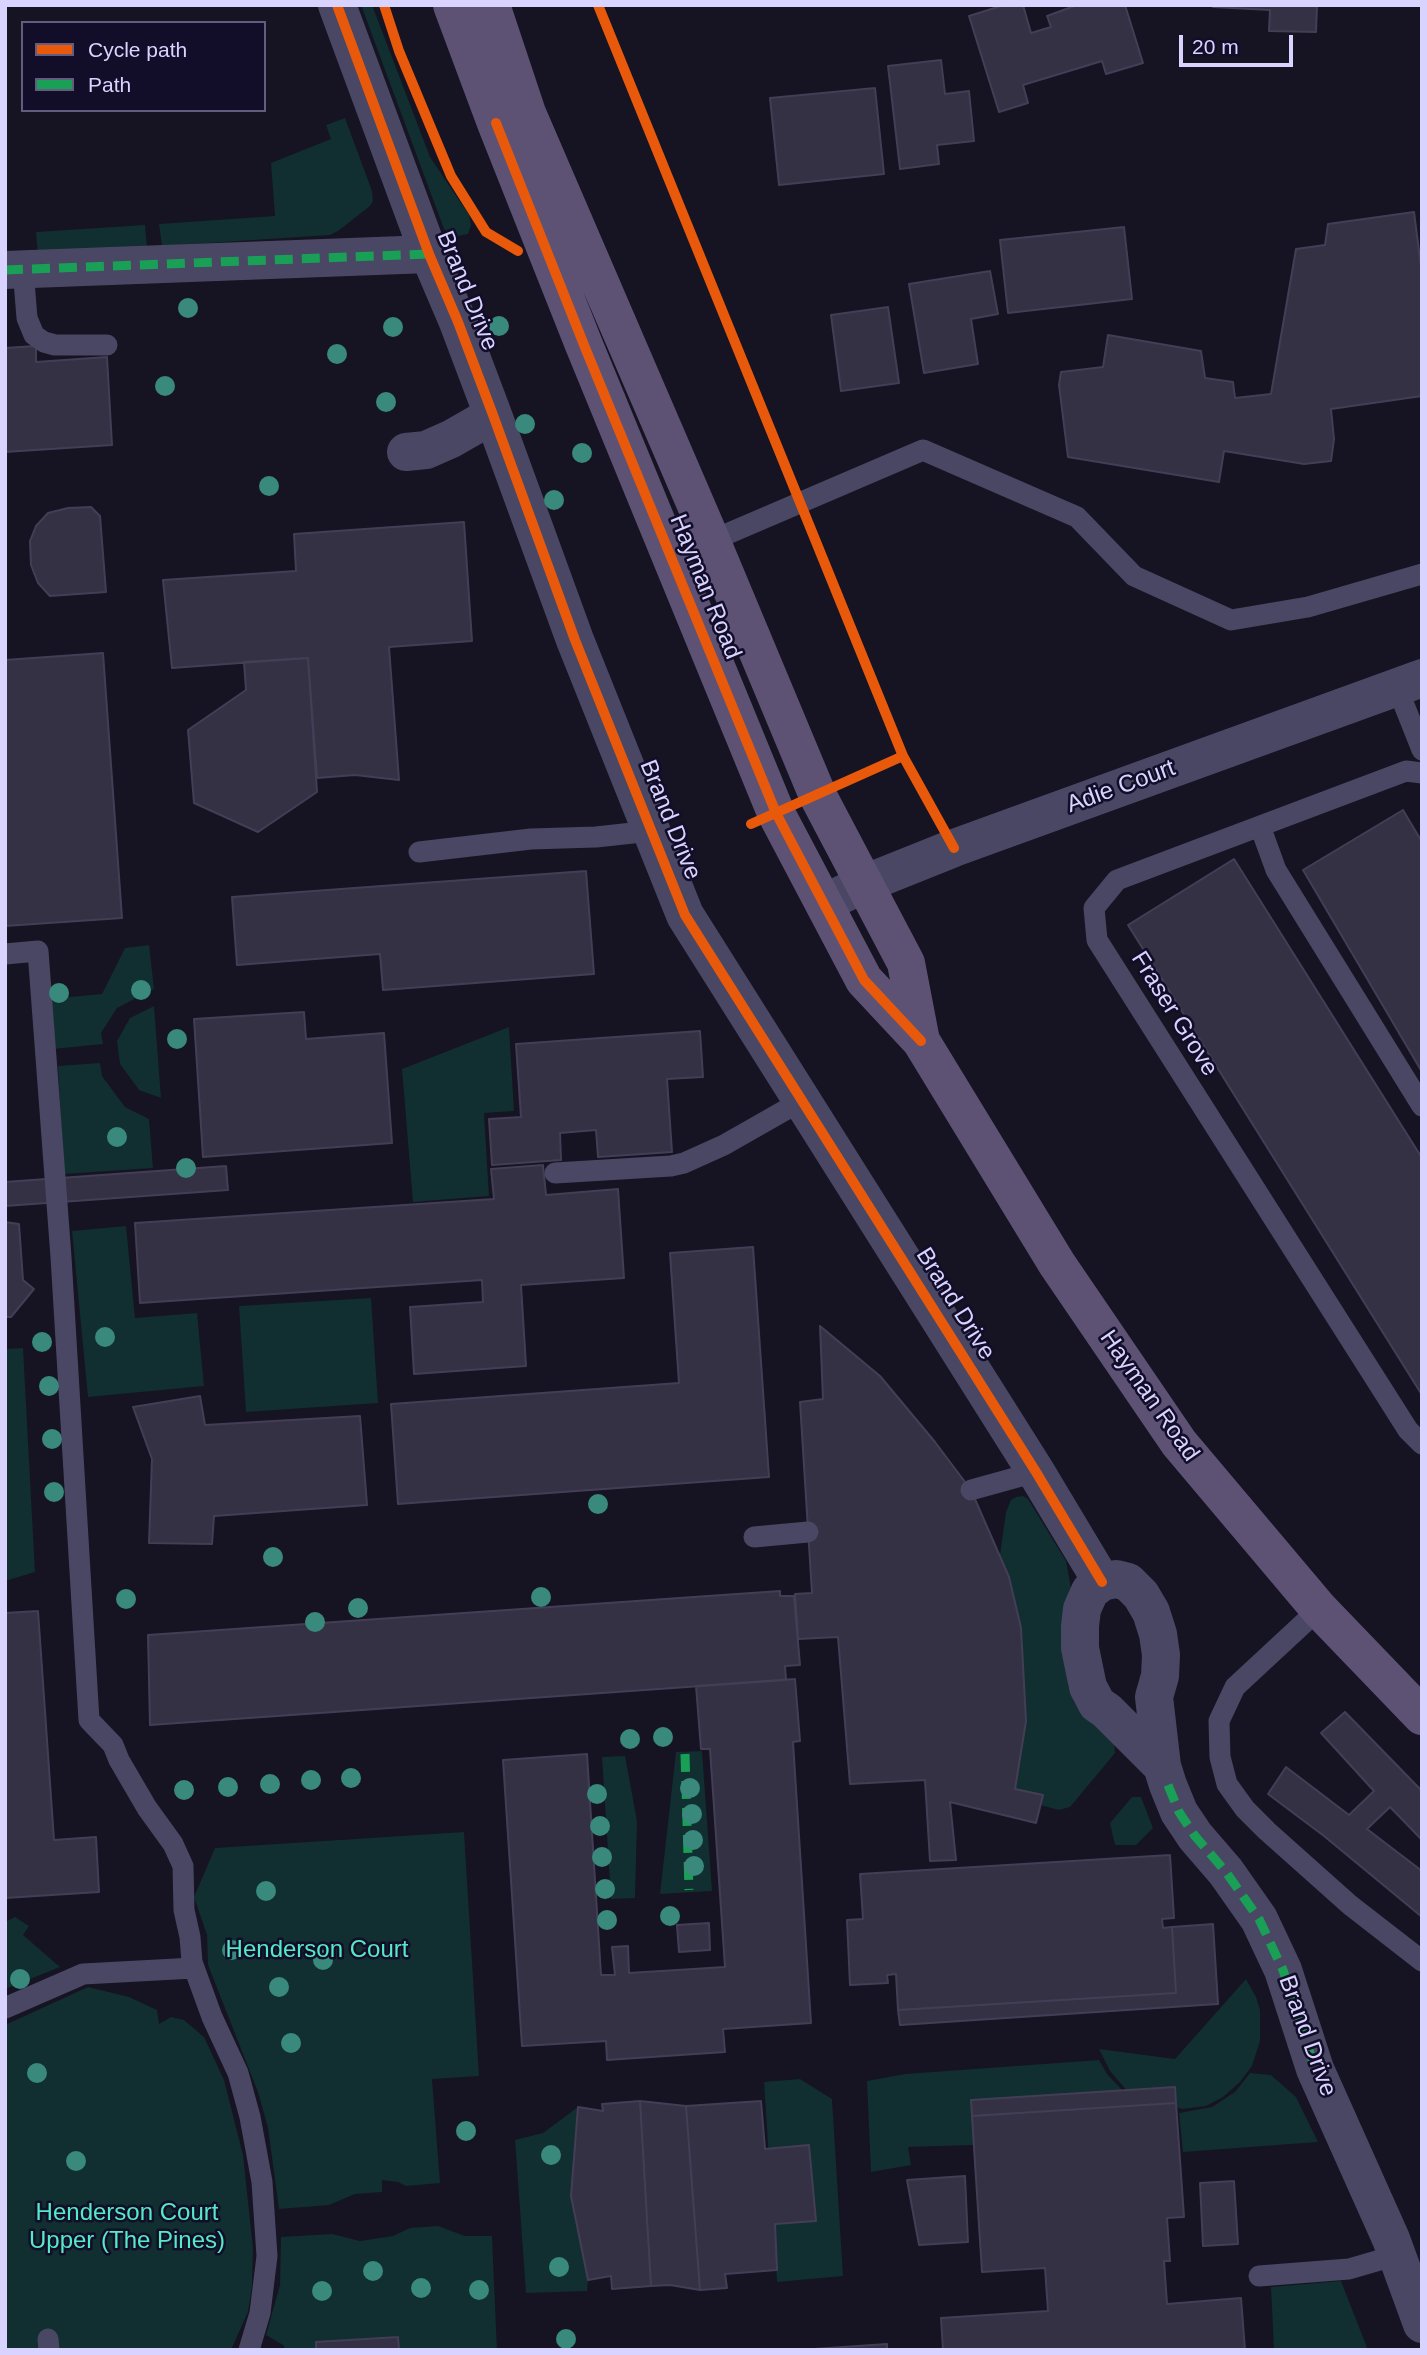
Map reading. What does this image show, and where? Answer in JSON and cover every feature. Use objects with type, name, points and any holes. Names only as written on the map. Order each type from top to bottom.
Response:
[{"type":"main road","name":"Hayman Road","points":[[452,5],[569,308],[776,813],[864,979],[921,1041],[1057,1264],[1172,1433],[1319,1609],[1422,1716]]},
{"type":"main road","name":"Hayman Road","points":[[491,5],[527,113],[818,796],[906,963],[921,1041]]},
{"type":"street","name":"Brand Drive","points":[[337,5],[429,254],[493,415],[575,640],[685,915],[1102,1581]]},
{"type":"street","points":[[14,269],[429,254]]},
{"type":"street","points":[[406,452],[426,450],[493,415]]},
{"type":"street","name":"Adie Court","points":[[824,903],[954,848],[1409,682]]},
{"type":"street","name":"Brand Drive","points":[[1162,1766],[1097,1704],[1088,1687],[1080,1648],[1082,1609],[1090,1591],[1102,1581],[1116,1579],[1128,1582],[1151,1612],[1161,1655],[1160,1676],[1154,1697],[1162,1766],[1179,1812],[1259,1919],[1283,1970],[1315,2069],[1397,2255],[1422,2324]]},
{"type":"street","points":[[1107,1711],[1123,1715],[1135,1713],[1144,1709],[1154,1697]]},
{"type":"lane","points":[[14,269],[34,335],[55,345],[107,345]]},
{"type":"lane","points":[[671,558],[923,450],[1077,517],[1134,576],[1231,620],[1308,607],[1422,574]]},
{"type":"lane","points":[[1409,682],[1422,750]]},
{"type":"lane","name":"Fraser Grove","points":[[1422,772],[1406,771],[1117,880],[1094,908],[1097,940],[1408,1430],[1422,1444]]},
{"type":"lane","points":[[1260,826],[1276,870],[1422,1106]]},
{"type":"lane","points":[[419,852],[531,839],[596,837],[652,831]]},
{"type":"lane","points":[[5,954],[38,951],[61,1258],[89,1720],[113,1745],[147,1808],[173,1844],[183,1866],[184,1910],[194,1968],[212,2017],[238,2073],[252,2127],[266,2223],[265,2287],[249,2350]]},
{"type":"lane","points":[[555,1173],[684,1163],[724,1145],[803,1100]]},
{"type":"lane","points":[[971,1490],[1035,1472]]},
{"type":"lane","points":[[754,1537],[808,1532]]},
{"type":"lane","points":[[1319,1609],[1235,1687],[1219,1721],[1220,1756],[1227,1784],[1267,1831],[1350,1905],[1422,1961]]},
{"type":"lane","points":[[5,2008],[67,1979],[83,1975],[194,1968]]},
{"type":"lane","points":[[1259,2276],[1349,2269],[1397,2255]]},
{"type":"green space","points":[[361,5],[372,5],[430,157],[469,215],[471,225],[468,234],[453,237],[444,229]]},
{"type":"green space","points":[[345,118],[372,191],[373,201],[338,231],[330,235],[162,246],[159,224],[275,216],[271,163],[331,139],[326,125]]},
{"type":"green space","points":[[145,225],[147,248],[38,255],[36,232]]},
{"type":"green space","points":[[149,945],[154,989],[117,1008],[101,1033],[103,1044],[53,1049],[48,999],[102,994],[125,948]]},
{"type":"green space","points":[[154,1006],[161,1098],[139,1090],[120,1064],[117,1041],[130,1018]]},
{"type":"green space","points":[[509,1027],[514,1111],[484,1113],[489,1196],[413,1202],[402,1069]]},
{"type":"green space","points":[[100,1063],[102,1076],[125,1107],[149,1119],[153,1168],[64,1174],[58,1066]]},
{"type":"green space","points":[[126,1226],[135,1318],[197,1313],[204,1386],[88,1397],[72,1231]]},
{"type":"green space","points":[[371,1298],[378,1403],[246,1412],[239,1306]]},
{"type":"green space","points":[[23,1348],[35,1572],[5,1581],[5,1349]]},
{"type":"green space","points":[[1023,1496],[1028,1499],[1066,1561],[1072,1594],[1068,1686],[1074,1702],[1086,1718],[1114,1739],[1115,1753],[1070,1807],[1059,1810],[1040,1805],[1042,1795],[1015,1789],[1026,1721],[1021,1628],[1009,1577],[1000,1555],[1006,1512],[1011,1500]]},
{"type":"green space","points":[[702,1751],[712,1891],[660,1894],[676,1752]]},
{"type":"green space","points":[[625,1756],[637,1821],[635,1898],[611,1899],[602,1757]]},
{"type":"green space","points":[[1132,1797],[1141,1797],[1153,1828],[1136,1845],[1115,1845],[1110,1823]]},
{"type":"green space","name":"Henderson Court","points":[[464,1832],[479,2076],[432,2079],[440,2183],[406,2186],[382,2180],[382,2192],[355,2194],[329,2205],[279,2209],[268,2128],[258,2092],[208,1965],[207,1935],[194,1897],[215,1848]]},
{"type":"green space","points":[[15,1917],[29,1926],[23,1935],[60,1967],[5,1989],[5,1922]]},
{"type":"green space","points":[[1246,1979],[1260,2010],[1260,2041],[1252,2066],[1240,2082],[1223,2097],[1206,2106],[1182,2109],[1128,2092],[1110,2071],[1099,2049],[1175,2059]]},
{"type":"green space","name":"Henderson Court Upper (The Pines)","points":[[88,1987],[129,1997],[157,2010],[159,2024],[171,2017],[184,2020],[204,2037],[224,2080],[243,2155],[253,2248],[248,2312],[231,2350],[5,2350],[5,2025]]},
{"type":"green space","points":[[1099,2060],[1107,2074],[1124,2092],[972,2117],[974,2145],[908,2147],[911,2165],[871,2172],[867,2081],[905,2074]]},
{"type":"green space","points":[[1250,2073],[1271,2075],[1296,2097],[1318,2142],[1183,2152],[1179,2113],[1212,2107],[1235,2092]]},
{"type":"green space","points":[[800,2079],[832,2099],[843,2276],[777,2282],[764,2082]]},
{"type":"green space","points":[[578,2107],[571,2196],[588,2280],[587,2291],[526,2293],[515,2140],[543,2133]]},
{"type":"green space","points":[[438,2226],[465,2236],[492,2236],[497,2350],[399,2350],[398,2337],[316,2342],[316,2349],[286,2350],[283,2345],[266,2335],[280,2285],[281,2237],[332,2234],[360,2241],[393,2236],[410,2228]]},
{"type":"green space","points":[[1341,2281],[1368,2350],[1274,2350],[1271,2287]]},
{"type":"building","points":[[1004,5],[1023,5],[1031,33],[1051,27],[1047,16],[1077,5],[1125,5],[1143,63],[1106,74],[1102,61],[1023,85],[1028,103],[999,112],[969,16]]},
{"type":"building","points":[[1213,5],[1317,5],[1316,32],[1269,31],[1270,10]]},
{"type":"building","points":[[941,60],[945,94],[969,91],[974,141],[937,145],[939,164],[900,169],[888,66]]},
{"type":"building","points":[[875,88],[884,174],[779,185],[770,98]]},
{"type":"building","points":[[1414,212],[1422,274],[1422,396],[1331,409],[1334,439],[1331,461],[1304,464],[1224,451],[1219,482],[1068,457],[1059,385],[1061,372],[1103,367],[1108,335],[1201,351],[1205,378],[1233,382],[1235,398],[1271,394],[1296,249],[1325,245],[1328,224]]},
{"type":"building","points":[[1124,227],[1132,299],[1008,313],[1000,240]]},
{"type":"building","points":[[990,271],[998,314],[971,319],[978,364],[924,373],[909,284]]},
{"type":"building","points":[[888,307],[899,383],[841,391],[831,315]]},
{"type":"building","points":[[36,346],[36,362],[107,357],[112,445],[5,452],[5,348]]},
{"type":"building","points":[[91,507],[100,516],[106,592],[50,596],[38,583],[31,565],[30,541],[36,526],[48,513],[68,508]]},
{"type":"building","points":[[464,522],[472,641],[389,647],[399,780],[355,775],[317,778],[308,658],[172,668],[163,580],[296,571],[294,534]]},
{"type":"building","points":[[103,653],[122,918],[5,926],[5,660]]},
{"type":"building","points":[[308,658],[317,792],[258,832],[194,803],[188,730],[246,690],[244,662]]},
{"type":"building","points":[[1403,810],[1422,842],[1422,1072],[1303,870]]},
{"type":"building","points":[[1234,859],[1422,1158],[1422,1395],[1128,925]]},
{"type":"building","points":[[586,871],[594,974],[383,990],[380,954],[237,965],[232,897]]},
{"type":"building","points":[[304,1012],[306,1039],[384,1033],[392,1143],[203,1157],[194,1019]]},
{"type":"building","points":[[700,1031],[703,1077],[667,1079],[672,1152],[598,1157],[596,1130],[560,1133],[561,1160],[492,1165],[489,1119],[521,1117],[516,1044]]},
{"type":"building","points":[[543,1165],[546,1195],[618,1189],[624,1278],[521,1285],[526,1366],[414,1374],[410,1307],[483,1302],[482,1280],[140,1303],[135,1223],[494,1199],[491,1169]]},
{"type":"building","points":[[226,1166],[228,1190],[5,1206],[5,1182]]},
{"type":"building","points":[[5,1222],[19,1224],[23,1280],[34,1289],[11,1317],[5,1317]]},
{"type":"building","points":[[753,1247],[769,1477],[398,1504],[391,1404],[679,1383],[670,1253]]},
{"type":"building","points":[[820,1326],[880,1376],[935,1442],[971,1490],[1009,1577],[1021,1628],[1026,1721],[1015,1789],[1043,1795],[1036,1823],[950,1802],[956,1860],[930,1861],[925,1780],[850,1784],[838,1637],[798,1639],[795,1594],[812,1593],[800,1402],[823,1399]]},
{"type":"building","points":[[200,1396],[205,1425],[360,1416],[367,1505],[214,1516],[212,1544],[149,1543],[152,1459],[133,1407]]},
{"type":"building","points":[[780,1591],[780,1596],[794,1596],[800,1665],[785,1666],[786,1680],[150,1725],[148,1635]]},
{"type":"building","points":[[38,1611],[54,1840],[96,1837],[99,1892],[5,1898],[5,1613]]},
{"type":"building","points":[[795,1679],[800,1741],[793,1742],[811,2023],[723,2029],[725,2052],[607,2060],[606,2041],[522,2046],[503,1760],[587,1754],[601,1975],[615,1975],[612,1947],[628,1946],[629,1973],[725,1967],[710,1749],[701,1749],[696,1686]]},
{"type":"building","points":[[1345,1712],[1422,1791],[1422,1840],[1390,1807],[1367,1829],[1422,1871],[1422,1917],[1324,1836],[1268,1794],[1286,1767],[1349,1815],[1374,1791],[1321,1733]]},
{"type":"building","points":[[1170,1855],[1174,1918],[1162,1919],[1163,1928],[1172,1927],[1176,1993],[898,2010],[896,1974],[887,1975],[888,1983],[850,1985],[847,1920],[863,1919],[860,1874]]},
{"type":"building","points":[[709,1923],[710,1950],[679,1952],[677,1925]]},
{"type":"building","points":[[1213,1924],[1218,2004],[900,2025],[898,2010],[1176,1993],[1172,1927]]},
{"type":"building","points":[[1175,2087],[1176,2103],[972,2116],[971,2100]]},
{"type":"building","points":[[640,2101],[651,2286],[612,2289],[611,2276],[588,2280],[571,2196],[578,2107],[603,2111],[602,2104]]},
{"type":"building","points":[[640,2101],[686,2106],[700,2290],[670,2285],[651,2286]]},
{"type":"building","points":[[761,2101],[765,2149],[809,2145],[816,2221],[775,2224],[777,2270],[725,2274],[727,2288],[700,2290],[686,2106]]},
{"type":"building","points":[[1176,2103],[1184,2217],[1167,2218],[1170,2261],[1164,2261],[1167,2304],[1241,2298],[1245,2350],[943,2350],[941,2318],[1048,2311],[1045,2268],[982,2272],[972,2116]]},
{"type":"building","points":[[965,2176],[968,2242],[919,2245],[907,2180]]},
{"type":"building","points":[[1234,2181],[1238,2244],[1203,2246],[1200,2183]]},
{"type":"building","points":[[398,2337],[399,2350],[294,2350],[316,2349],[316,2342]]},
{"type":"building","points":[[887,2344],[887,2350],[799,2350]]},
{"type":"marked path","points":[[5,270],[429,254]]},
{"type":"marked path","points":[[685,1754],[689,1890]]},
{"type":"marked path","points":[[1168,1785],[1179,1812],[1195,1836],[1226,1872],[1259,1919],[1283,1970],[1315,2069]]},
{"type":"cycle path","points":[[337,5],[429,254],[493,415],[575,640],[685,915],[1036,1472],[1102,1582]]},
{"type":"cycle path","points":[[384,5],[399,51],[451,176],[486,232],[518,251]]},
{"type":"cycle path","points":[[598,5],[903,756],[954,848]]},
{"type":"cycle path","points":[[496,123],[776,813],[864,980],[921,1041]]},
{"type":"cycle path","points":[[751,824],[903,756]]}]
